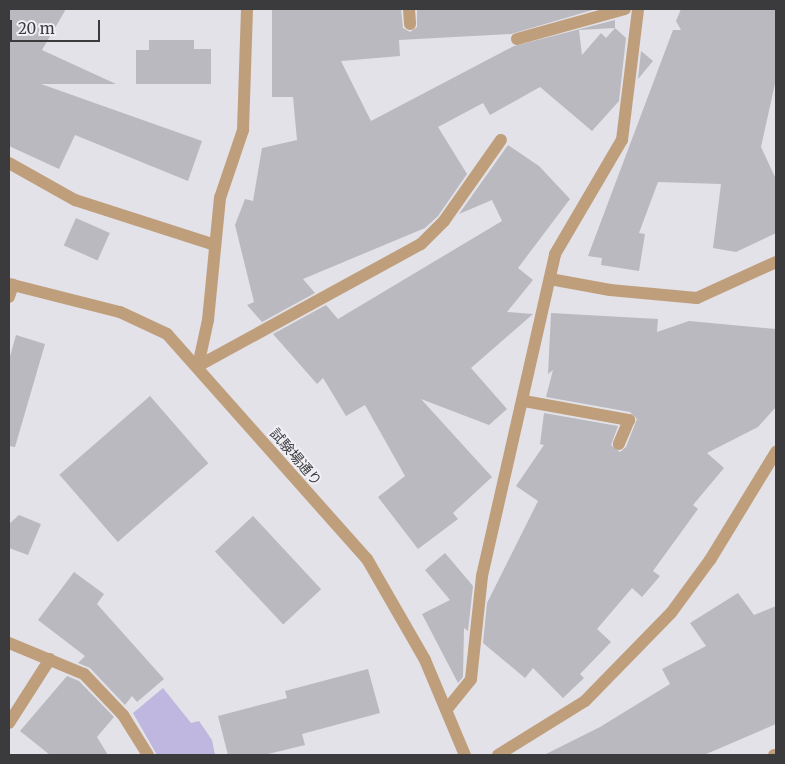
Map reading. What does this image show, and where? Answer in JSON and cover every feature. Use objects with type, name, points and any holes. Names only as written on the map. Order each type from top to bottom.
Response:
[{"type":"street","points":[[198,366],[208,320],[220,198],[243,130],[247,9]]},
{"type":"street","points":[[409,9],[410,24]]},
{"type":"street","points":[[517,39],[596,12],[625,9]]},
{"type":"street","points":[[447,709],[471,679],[482,576],[524,401],[555,254],[622,140],[638,9]]},
{"type":"street","points":[[198,366],[421,244],[444,221],[501,140]]},
{"type":"street","points":[[9,163],[75,200],[215,245]]},
{"type":"street","points":[[550,279],[610,290],[697,298],[776,262]]},
{"type":"street","name":"試験場通り","points":[[10,289],[136,318],[167,334],[198,366],[367,559],[399,612],[447,709],[466,755]]},
{"type":"street","points":[[524,401],[629,420],[619,444]]},
{"type":"street","points":[[498,755],[585,701],[671,613],[710,560],[776,452]]},
{"type":"street","points":[[9,643],[84,674],[123,715],[148,755]]},
{"type":"street","points":[[9,723],[50,659]]},
{"type":"shaded area","points":[[163,688],[191,723],[199,721],[212,740],[215,755],[157,755],[133,713]]},
{"type":"building","points":[[9,9],[66,9],[42,50],[116,84],[41,84],[202,141],[188,181],[75,135],[59,169],[9,146]]},
{"type":"building","points":[[272,9],[401,9],[403,28],[410,32],[417,27],[417,9],[596,9],[511,34],[399,40],[400,56],[341,61],[371,121],[514,46],[615,20],[615,28],[626,38],[619,101],[592,131],[540,87],[490,115],[483,103],[438,127],[467,174],[438,216],[425,228],[303,279],[315,293],[262,322],[247,305],[254,302],[235,225],[245,199],[253,201],[262,148],[297,140],[293,97],[272,97]],"holes":[[[615,28],[606,38],[601,33],[582,55],[579,30]]]},
{"type":"building","points":[[681,9],[776,9],[776,79],[761,147],[776,179],[776,233],[736,252],[713,248],[721,184],[658,182],[639,233],[645,234],[639,271],[601,265],[602,258],[588,256],[673,30],[681,30],[676,21]]},
{"type":"building","points":[[149,40],[194,40],[194,49],[211,49],[211,84],[136,84],[136,50],[149,50]]},
{"type":"building","points":[[641,51],[653,61],[638,79]]},
{"type":"building","points":[[508,145],[539,166],[570,199],[518,268],[533,280],[507,312],[533,314],[471,368],[507,409],[489,425],[421,399],[492,477],[453,513],[458,519],[418,549],[378,497],[405,476],[365,405],[346,416],[323,378],[317,384],[273,334],[326,305],[338,319],[502,221],[492,200],[459,214]]},
{"type":"building","points":[[76,218],[110,233],[98,260],[64,245]]},
{"type":"building","points":[[551,313],[658,319],[657,332],[689,321],[776,329],[776,407],[758,427],[707,453],[724,468],[693,505],[698,509],[653,571],[660,576],[642,597],[632,588],[597,629],[611,642],[580,674],[584,678],[563,698],[533,668],[525,678],[483,643],[487,603],[538,501],[516,486],[544,445],[540,444],[544,413],[618,426],[611,445],[620,452],[626,447],[637,419],[630,412],[546,397],[553,370],[548,374]]},
{"type":"building","points":[[16,335],[45,344],[15,447],[9,446],[9,360]]},
{"type":"building","points":[[150,396],[208,463],[118,542],[59,475]]},
{"type":"building","points":[[19,515],[41,524],[28,555],[9,548],[9,524]]},
{"type":"building","points":[[253,516],[321,589],[283,625],[215,551]]},
{"type":"building","points":[[445,553],[473,586],[468,631],[464,628],[463,677],[458,683],[422,614],[450,600],[425,570]]},
{"type":"building","points":[[74,572],[104,594],[97,604],[164,679],[137,702],[132,696],[125,705],[90,668],[78,663],[85,656],[38,620]]},
{"type":"building","points":[[738,593],[754,615],[776,606],[776,724],[704,755],[544,755],[600,727],[670,684],[662,669],[706,646],[690,623]]},
{"type":"building","points":[[368,669],[380,713],[302,734],[305,745],[264,755],[228,755],[218,716],[287,698],[285,691]]},
{"type":"building","points":[[67,676],[79,681],[114,717],[97,737],[108,755],[50,755],[20,731]]}]
